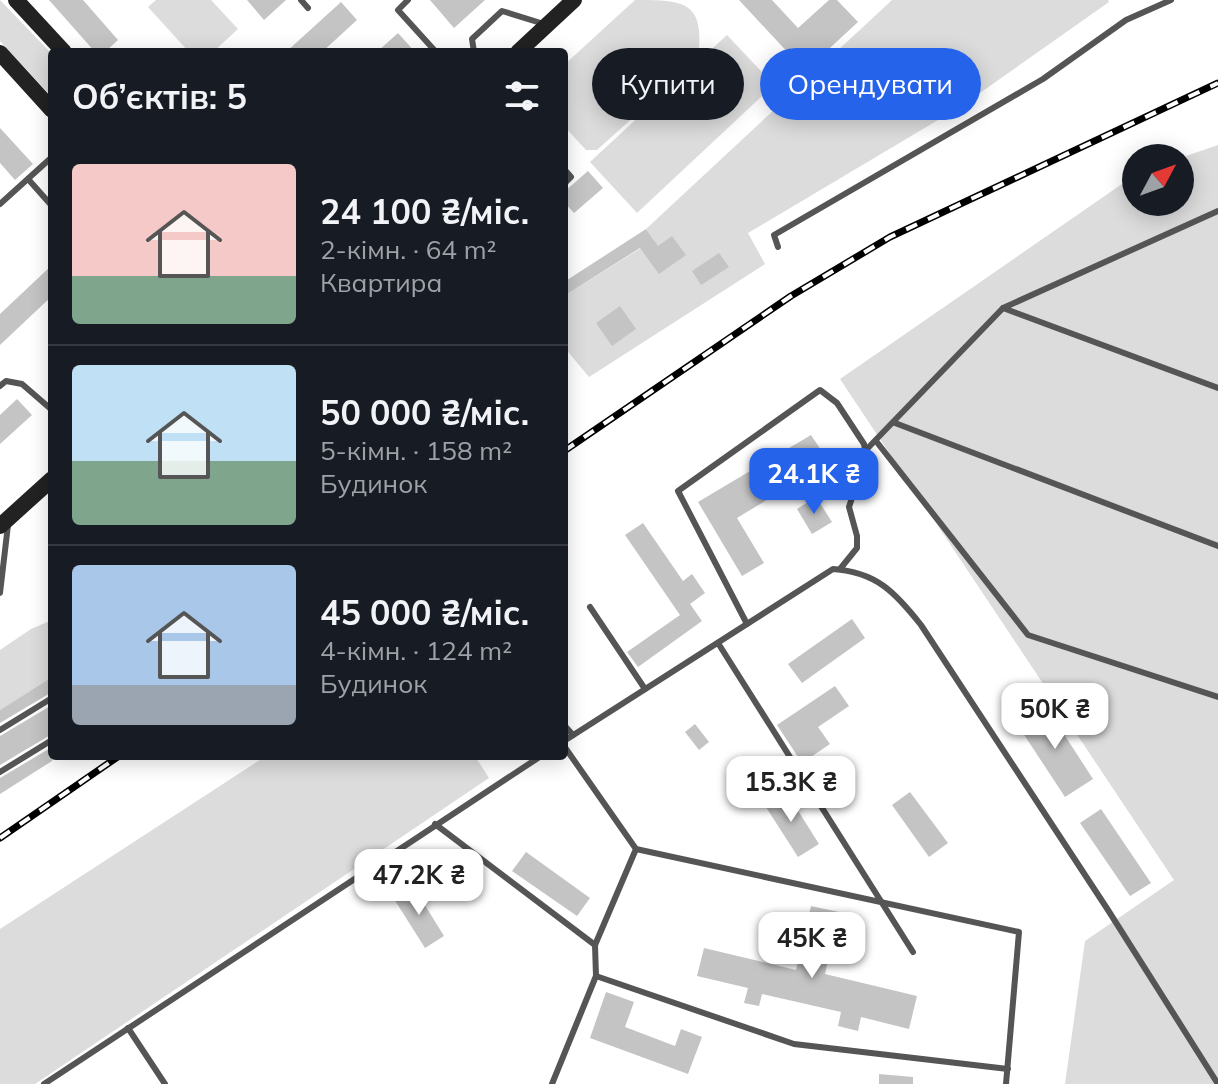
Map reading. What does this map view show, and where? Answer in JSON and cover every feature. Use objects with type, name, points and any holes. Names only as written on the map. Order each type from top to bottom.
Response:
[{"type":"main road","points":[[522,48],[574,0]]},
{"type":"main road","points":[[19,1],[60,48]]},
{"type":"main road","points":[[0,53],[48,106]]},
{"type":"main road","points":[[4,522],[48,483]]},
{"type":"lane","points":[[301,0],[308,8]]},
{"type":"lane","points":[[408,0],[398,10],[432,48]]},
{"type":"lane","points":[[778,247],[774,235],[1043,79],[1126,20],[1171,0]]},
{"type":"lane","points":[[473,48],[472,39],[502,11],[547,25]]},
{"type":"lane","points":[[0,204],[48,161]]},
{"type":"lane","points":[[28,179],[48,202]]},
{"type":"lane","points":[[865,451],[1003,308],[1216,213]]},
{"type":"lane","points":[[1003,308],[1218,388]]},
{"type":"lane","points":[[0,386],[6,381],[22,384],[48,407]]},
{"type":"lane","points":[[747,624],[678,491],[820,390],[825,381]]},
{"type":"lane","points":[[820,390],[837,403],[864,444],[865,451],[849,507],[857,548],[840,569]]},
{"type":"lane","points":[[895,423],[1218,546]]},
{"type":"lane","points":[[876,441],[1028,635],[1218,697]]},
{"type":"lane","points":[[0,593],[4,522]]},
{"type":"lane","points":[[568,740],[833,569],[858,571],[900,598],[921,625],[1218,1084]]},
{"type":"lane","points":[[590,607],[645,689]]},
{"type":"lane","points":[[718,643],[913,952]]},
{"type":"lane","points":[[0,730],[48,700]]},
{"type":"lane","points":[[568,729],[573,735]]},
{"type":"lane","points":[[0,772],[48,742]]},
{"type":"lane","points":[[568,750],[636,849],[1019,932],[1006,1084]]},
{"type":"lane","points":[[44,1084],[535,760]]},
{"type":"lane","points":[[435,824],[595,945]]},
{"type":"lane","points":[[552,1084],[596,976],[595,945],[636,849]]},
{"type":"lane","points":[[596,976],[794,1044],[1008,1069]]},
{"type":"lane","points":[[128,1028],[163,1081],[153,1084]]},
{"type":"shaded area","points":[[0,0],[48,50],[48,93],[0,41]]},
{"type":"shaded area","points":[[156,0],[211,0],[238,29],[217,48],[185,48],[148,7]]},
{"type":"shaded area","points":[[635,0],[667,1],[688,8],[698,25],[699,48],[592,48],[592,120],[630,120],[597,150],[586,150],[568,130],[568,61]]},
{"type":"shaded area","points":[[892,0],[1109,2],[981,92],[981,48],[840,48]]},
{"type":"shaded area","points":[[727,35],[739,48],[713,48]]},
{"type":"shaded area","points":[[744,53],[760,70],[760,98],[744,113]]},
{"type":"shaded area","points":[[635,120],[737,120],[637,213],[590,162]]},
{"type":"shaded area","points":[[763,120],[938,120],[748,233],[765,264],[589,377],[568,352],[568,294],[654,240],[646,229]]},
{"type":"shaded area","points":[[1218,145],[1218,1084],[1065,1084],[1085,941],[1174,880],[840,379],[1122,184],[1122,216],[1194,216],[1194,153]]},
{"type":"shaded area","points":[[48,622],[48,680],[0,710],[0,650]]},
{"type":"shaded area","points":[[260,760],[478,760],[489,778],[35,1084],[0,1084],[0,929]]},
{"type":"building","points":[[49,0],[83,0],[118,40],[109,48],[91,48]]},
{"type":"building","points":[[247,0],[286,0],[264,20]]},
{"type":"building","points":[[430,0],[485,0],[454,28]]},
{"type":"building","points":[[739,0],[772,0],[798,28],[829,0],[837,0],[858,22],[830,48],[784,48]]},
{"type":"building","points":[[341,2],[357,20],[326,48],[290,48]]},
{"type":"building","points":[[398,33],[411,48],[381,48]]},
{"type":"building","points":[[0,128],[33,164],[15,180],[0,163]]},
{"type":"building","points":[[588,171],[603,188],[574,213],[568,206],[568,188]]},
{"type":"building","points":[[646,229],[658,246],[672,236],[686,255],[659,274],[640,248],[568,293],[568,279]]},
{"type":"building","points":[[719,253],[729,267],[701,285],[692,271]]},
{"type":"building","points":[[48,269],[48,300],[0,345],[0,314]]},
{"type":"building","points":[[620,306],[636,329],[612,346],[596,323]]},
{"type":"building","points":[[17,399],[32,415],[0,444],[0,415]]},
{"type":"building","points":[[811,435],[833,468],[842,462],[852,478],[850,484],[831,496],[810,462],[770,487],[775,495],[737,518],[764,563],[742,576],[698,502]]},
{"type":"building","points":[[816,497],[832,522],[812,534],[797,509]]},
{"type":"building","points":[[643,523],[683,581],[692,574],[705,593],[690,604],[702,621],[638,667],[627,652],[680,615],[625,535]]},
{"type":"building","points":[[852,619],[865,638],[802,683],[788,664]]},
{"type":"building","points":[[48,680],[48,694],[0,723],[0,710]]},
{"type":"building","points":[[835,686],[849,706],[818,727],[830,744],[802,763],[777,725]]},
{"type":"building","points":[[1045,705],[1093,779],[1065,797],[1017,724]]},
{"type":"building","points":[[48,707],[48,736],[0,765],[0,736]]},
{"type":"building","points":[[695,724],[709,742],[699,750],[685,732]]},
{"type":"building","points":[[48,749],[48,760],[52,761],[0,794],[0,778]]},
{"type":"building","points":[[785,790],[819,844],[798,857],[764,804]]},
{"type":"building","points":[[910,792],[948,843],[929,857],[892,805]]},
{"type":"building","points":[[1101,809],[1151,883],[1130,896],[1080,823]]},
{"type":"building","points":[[526,852],[590,898],[577,916],[512,871]]},
{"type":"building","points":[[413,886],[444,936],[425,948],[394,899]]},
{"type":"building","points":[[811,906],[839,912],[825,974],[917,996],[909,1029],[861,1017],[858,1031],[838,1026],[841,1012],[762,994],[759,1006],[744,1003],[748,988],[697,976],[704,948],[796,970]]},
{"type":"building","points":[[606,992],[634,1002],[625,1027],[675,1046],[681,1029],[702,1037],[688,1074],[590,1038]]},
{"type":"building","points":[[879,1074],[913,1077],[913,1084],[879,1084]]},
{"type":"railway","points":[[568,448],[791,296],[890,237],[1218,83]]},
{"type":"railway","points":[[0,838],[113,760]]}]
